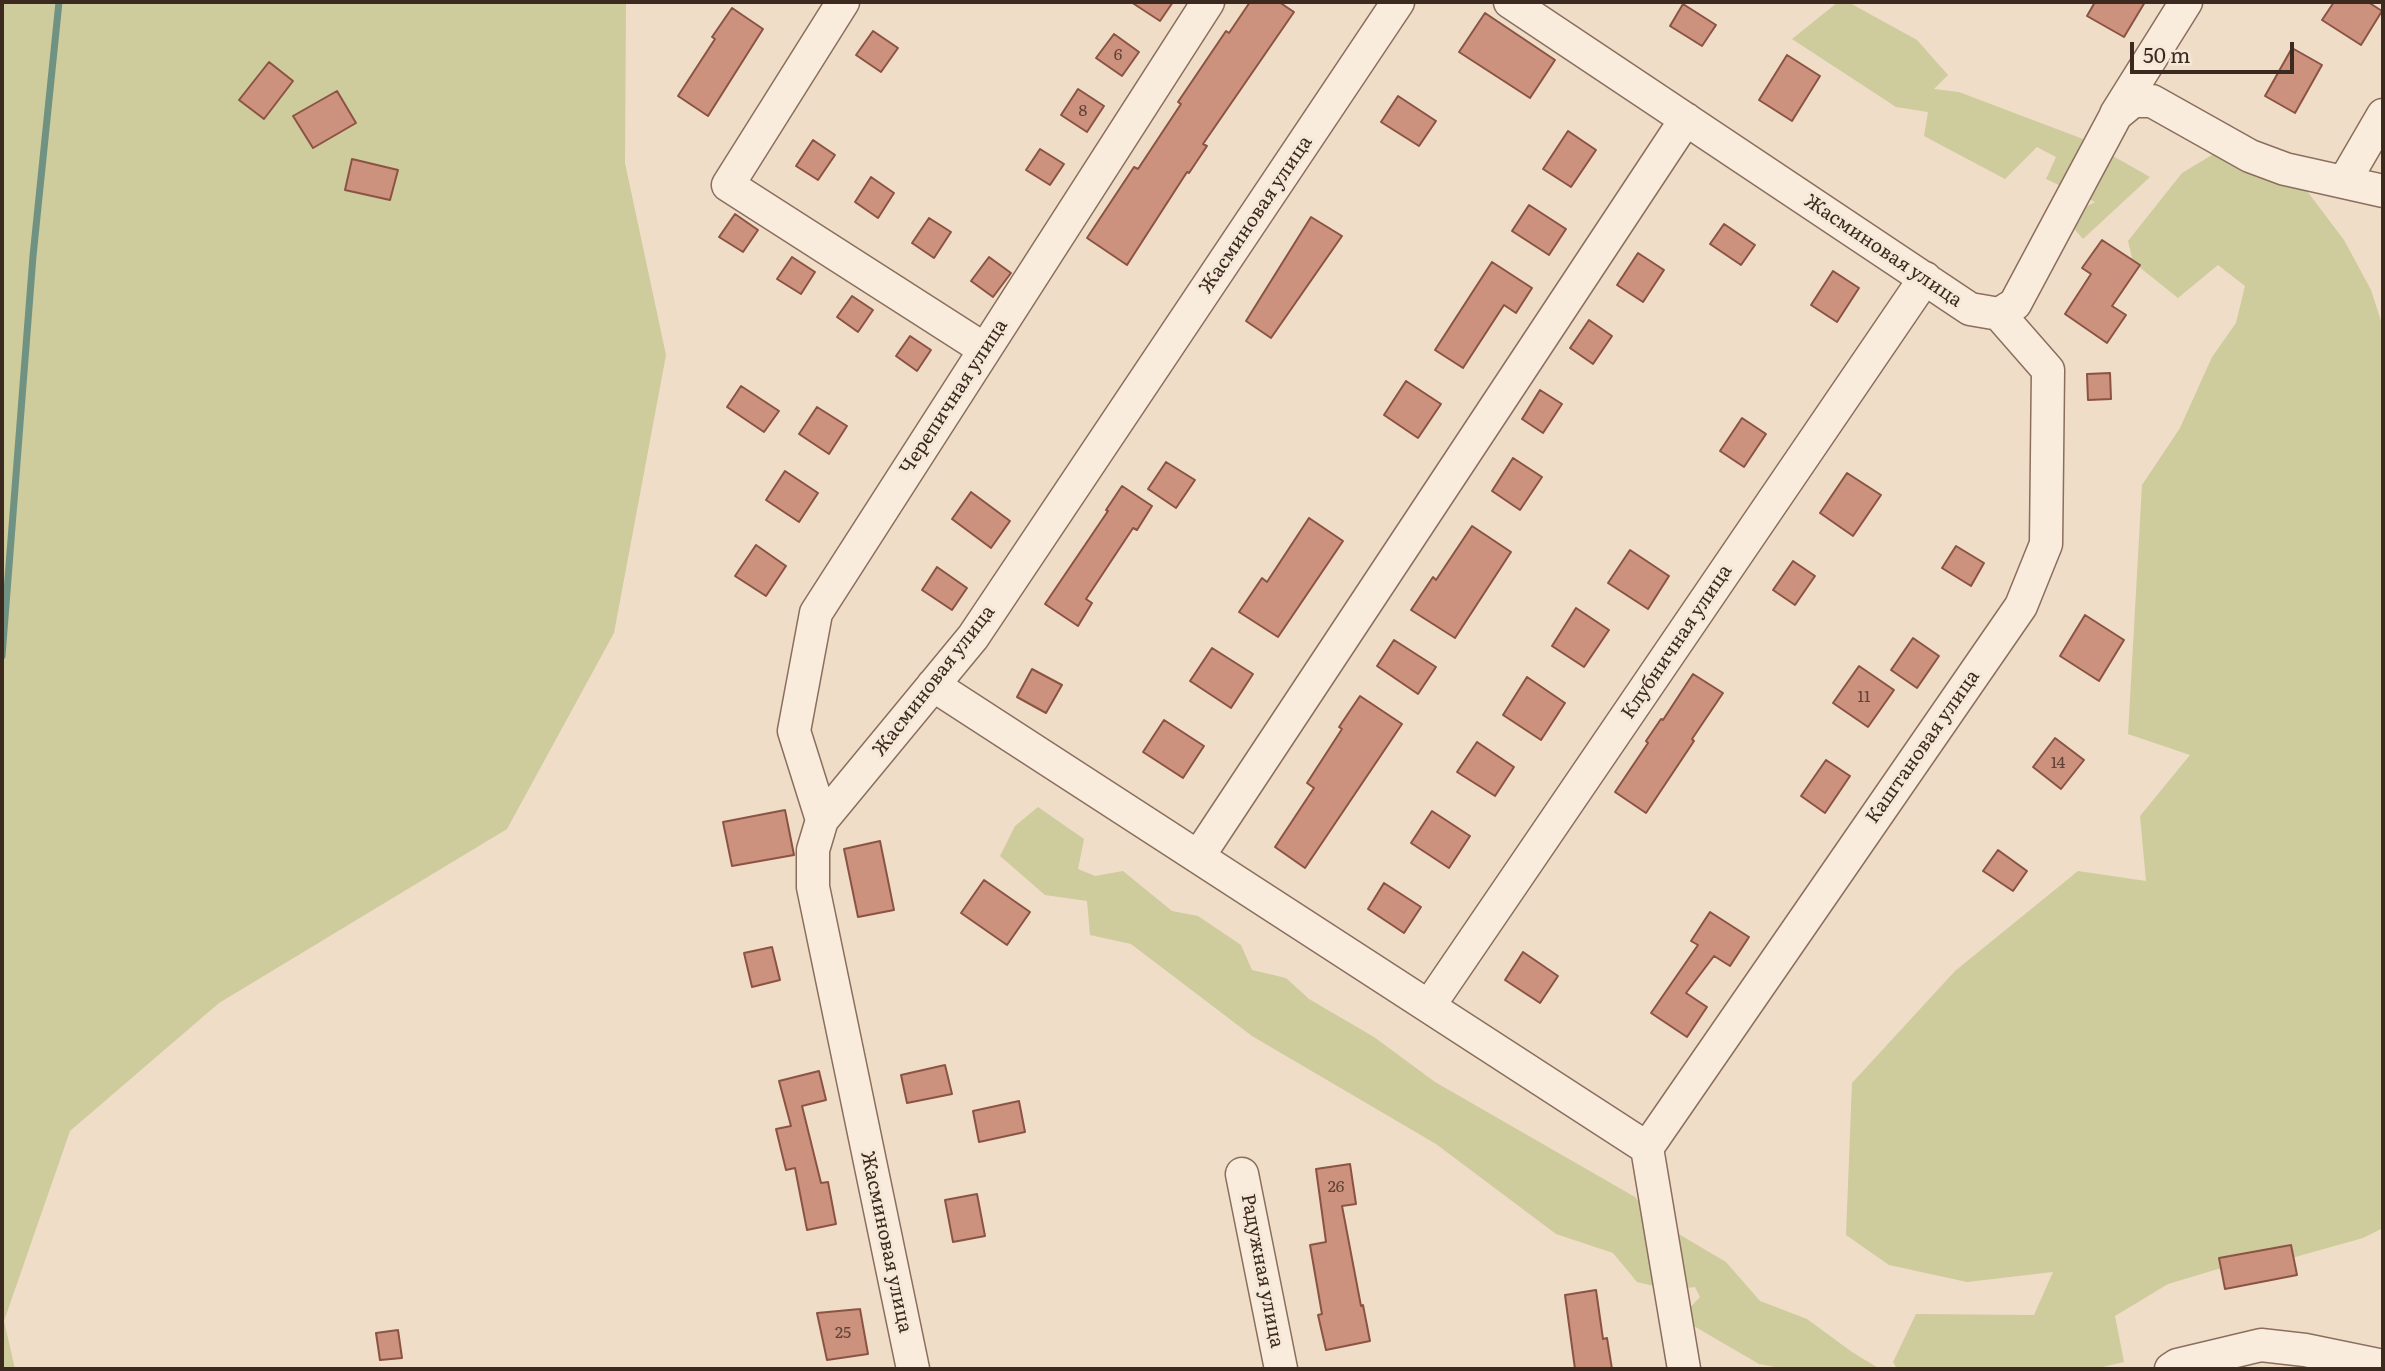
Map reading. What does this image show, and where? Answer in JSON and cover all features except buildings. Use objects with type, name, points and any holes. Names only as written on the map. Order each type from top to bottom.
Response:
[{"type":"street","points":[[843,2],[728,185],[984,349]]},
{"type":"street","name":"Черепичная улица","points":[[822,820],[794,731],[816,613],[1208,2]]},
{"type":"street","name":"Жасминовая улица","points":[[913,1369],[813,887],[813,850],[822,820],[974,637],[1398,2]]},
{"type":"street","name":"Жасминовая улица","points":[[1510,2],[1970,309],[1999,314]]},
{"type":"street","points":[[1999,314],[2015,304],[2116,115],[2186,2]]},
{"type":"street","points":[[2116,115],[2133,101],[2152,101],[2250,156],[2286,169],[2383,191]]},
{"type":"street","points":[[2344,182],[2383,115]]},
{"type":"street","points":[[1198,857],[1686,119]]},
{"type":"street","name":"Клубничная улица","points":[[1429,1006],[1925,278]]},
{"type":"street","name":"Каштановая улица","points":[[1647,1148],[2021,606],[2046,544],[2048,370],[1999,314]]},
{"type":"street","points":[[933,685],[1647,1148],[1684,1369]]},
{"type":"street","name":"Радужная улица","points":[[1242,1174],[1281,1369]]},
{"type":"street","points":[[2171,1369],[2177,1365],[2261,1345],[2305,1350],[2383,1366]]},
{"type":"shaded area","points":[[2,2],[626,2],[625,163],[666,355],[614,633],[507,829],[219,1003],[70,1131],[4,1321],[15,1369],[2,1369]]},
{"type":"shaded area","points":[[1838,2],[1848,2],[1917,40],[1948,75],[1934,89],[1959,92],[2083,139],[2150,177],[2083,239],[2065,218],[2095,202],[2046,179],[2056,157],[2037,147],[2005,179],[1924,136],[1928,112],[1896,107],[1792,39]]},
{"type":"shaded area","points":[[2222,149],[2307,191],[2344,240],[2371,290],[2383,327],[2383,1228],[2363,1238],[2256,1268],[2218,1269],[2168,1284],[2115,1316],[2124,1362],[2094,1369],[1897,1369],[1893,1362],[1916,1314],[2034,1315],[2053,1272],[1967,1282],[1889,1265],[1846,1235],[1852,1083],[1955,971],[2078,871],[2146,881],[2140,816],[2190,755],[2128,734],[2142,485],[2180,428],[2212,357],[2236,323],[2245,286],[2218,265],[2178,298],[2133,262],[2128,241],[2182,173]]},
{"type":"shaded area","points":[[1038,807],[1084,839],[1078,869],[1095,876],[1123,871],[1172,911],[1198,916],[1241,945],[1252,970],[1286,978],[1309,999],[1374,1037],[1435,1082],[1635,1197],[1655,1220],[1726,1262],[1760,1301],[1807,1319],[1880,1369],[1786,1369],[1759,1364],[1680,1318],[1700,1297],[1695,1287],[1671,1290],[1637,1282],[1613,1253],[1556,1234],[1436,1144],[1252,1036],[1131,944],[1090,935],[1087,901],[1045,895],[1000,856],[1015,826]]},
{"type":"waterway","points":[[2,656],[33,256],[59,2]]}]
